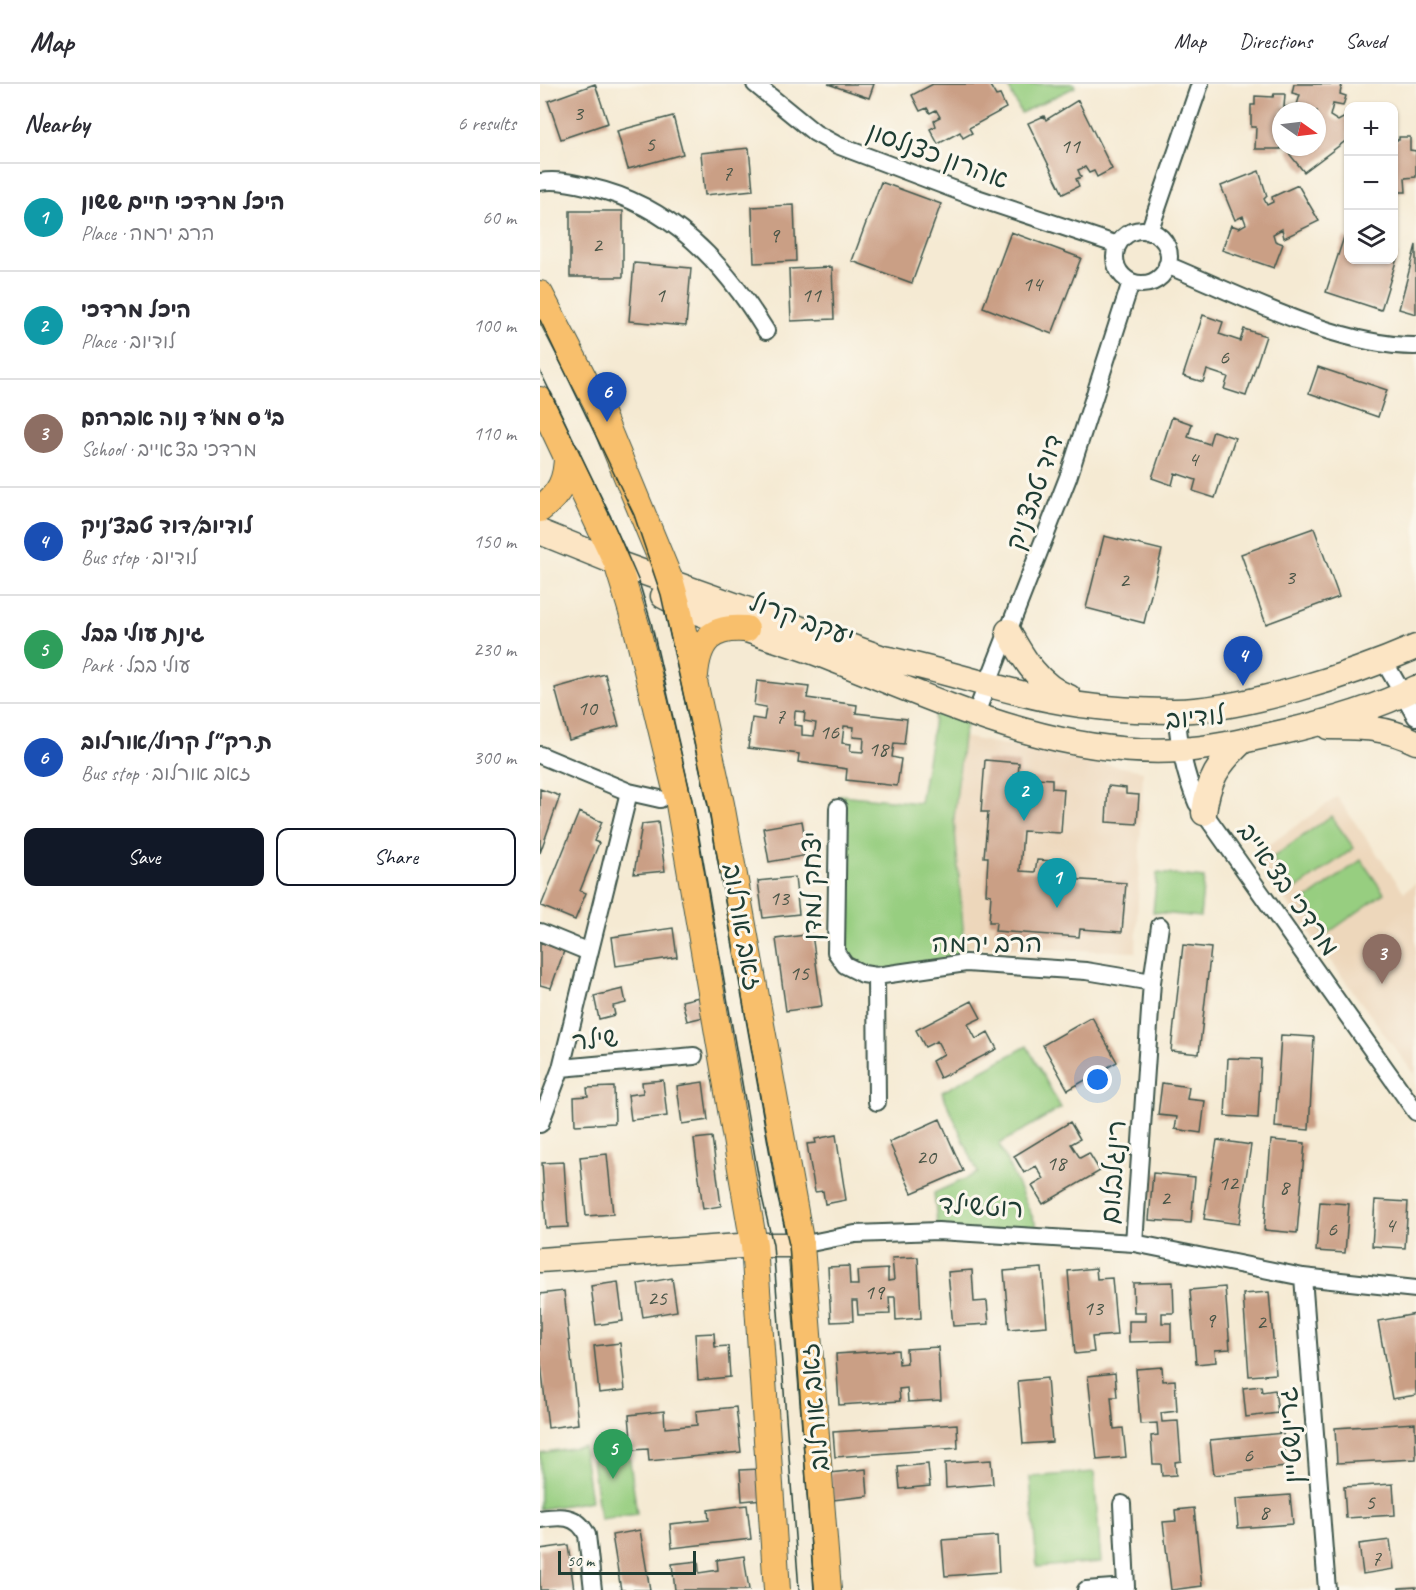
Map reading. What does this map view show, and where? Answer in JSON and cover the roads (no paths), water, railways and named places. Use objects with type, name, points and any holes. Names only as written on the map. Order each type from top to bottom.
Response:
[{"type":"main road","name":"זאב אורלוב","points":[[540,294],[597,404],[674,593],[721,804],[801,1245],[828,1590]]},
{"type":"main road","name":"זאב אורלוב","points":[[540,400],[617,563],[636,625],[678,798],[754,1245],[777,1590]]},
{"type":"main road","points":[[540,508],[560,491],[566,474],[567,455]]},
{"type":"main road","name":"יעקב קרול","points":[[540,532],[617,563],[639,582],[883,658],[987,683]]},
{"type":"main road","name":"יעקב קרול","points":[[674,593],[746,629],[975,716]]},
{"type":"main road","points":[[695,693],[696,660],[705,641],[712,634],[726,628],[746,629]]},
{"type":"main road","points":[[1008,630],[1026,663],[1041,680],[1063,695],[1094,706]]},
{"type":"main road","name":"לודיוב","points":[[987,683],[1051,700],[1094,706],[1176,711],[1243,702],[1384,661],[1416,647]]},
{"type":"main road","name":"לודיוב","points":[[975,716],[1055,738],[1101,746],[1180,750],[1243,741],[1308,727],[1409,691]]},
{"type":"main road","points":[[1308,727],[1387,729],[1416,742]]},
{"type":"main road","points":[[1204,813],[1207,789],[1216,771],[1243,741]]},
{"type":"main road","name":"רוטשילד","points":[[540,1260],[754,1245],[801,1245]]},
{"type":"street","name":"אהרון כצנלסון","points":[[755,84],[815,133],[837,145],[977,198],[1118,245]]},
{"type":"street","points":[[1149,232],[1200,84]]},
{"type":"street","points":[[540,182],[573,183],[619,193],[655,212],[691,237],[721,266],[745,296],[766,331]]},
{"type":"street","points":[[1132,232],[1149,232],[1159,236],[1166,245],[1167,265],[1159,279],[1148,284],[1131,282],[1118,270],[1115,261],[1118,245],[1132,232]]},
{"type":"street","points":[[1167,265],[1316,326],[1358,339],[1416,346]]},
{"type":"street","name":"דוד טבצ'ניק","points":[[975,716],[1070,475],[1131,282]]},
{"type":"street","points":[[1384,661],[1409,691],[1416,717]]},
{"type":"street","name":"מרדכי בצ'אייב","points":[[1176,711],[1180,750],[1187,781],[1204,813],[1416,1112]]},
{"type":"street","points":[[540,755],[629,792],[660,799]]},
{"type":"street","points":[[561,1068],[629,792]]},
{"type":"street","name":"יצחק למדן","points":[[838,808],[836,952],[845,965],[862,974],[876,976]]},
{"type":"street","name":"רינגלבלום","points":[[1134,1243],[1152,982],[1160,926]]},
{"type":"street","points":[[540,932],[589,952]]},
{"type":"street","name":"הרב ירמה","points":[[876,976],[966,963],[1086,971],[1152,982]]},
{"type":"street","points":[[876,976],[877,1102]]},
{"type":"street","name":"שילר","points":[[540,1124],[561,1068],[694,1056]]},
{"type":"street","name":"רוטשילד","points":[[801,1245],[855,1234],[938,1231],[1134,1243],[1303,1277],[1416,1289]]},
{"type":"street","name":"גרינשטיין","points":[[1303,1277],[1327,1590]]},
{"type":"street","points":[[1086,1590],[1126,1587],[1122,1504]]},
{"type":"street","points":[[540,1519],[568,1518],[578,1521],[584,1528],[587,1535],[594,1590]]},
{"type":"tram line","points":[[540,320],[634,515],[661,595],[708,805],[777,1194],[789,1245],[814,1590]]},
{"type":"tram line","points":[[540,371],[610,515],[639,582],[651,622],[694,809],[762,1197],[773,1245],[799,1590]]},
{"type":"place","name":"ת.רק״ל קרול/אורלוב","points":[[607,422]]},
{"type":"place","name":"לודיוב/דוד טבצ׳ניק","points":[[1243,686]]},
{"type":"place","name":"היכל מרדכי","points":[[1024,821]]},
{"type":"place","name":"היכל מרדכי חיים ששון","points":[[1057,908]]},
{"type":"place","name":"בי\"ס ממ\"ד נוה אברהם","points":[[1382,984]]},
{"type":"place","name":"גינת עולי בבל","points":[[613,1479]]}]
